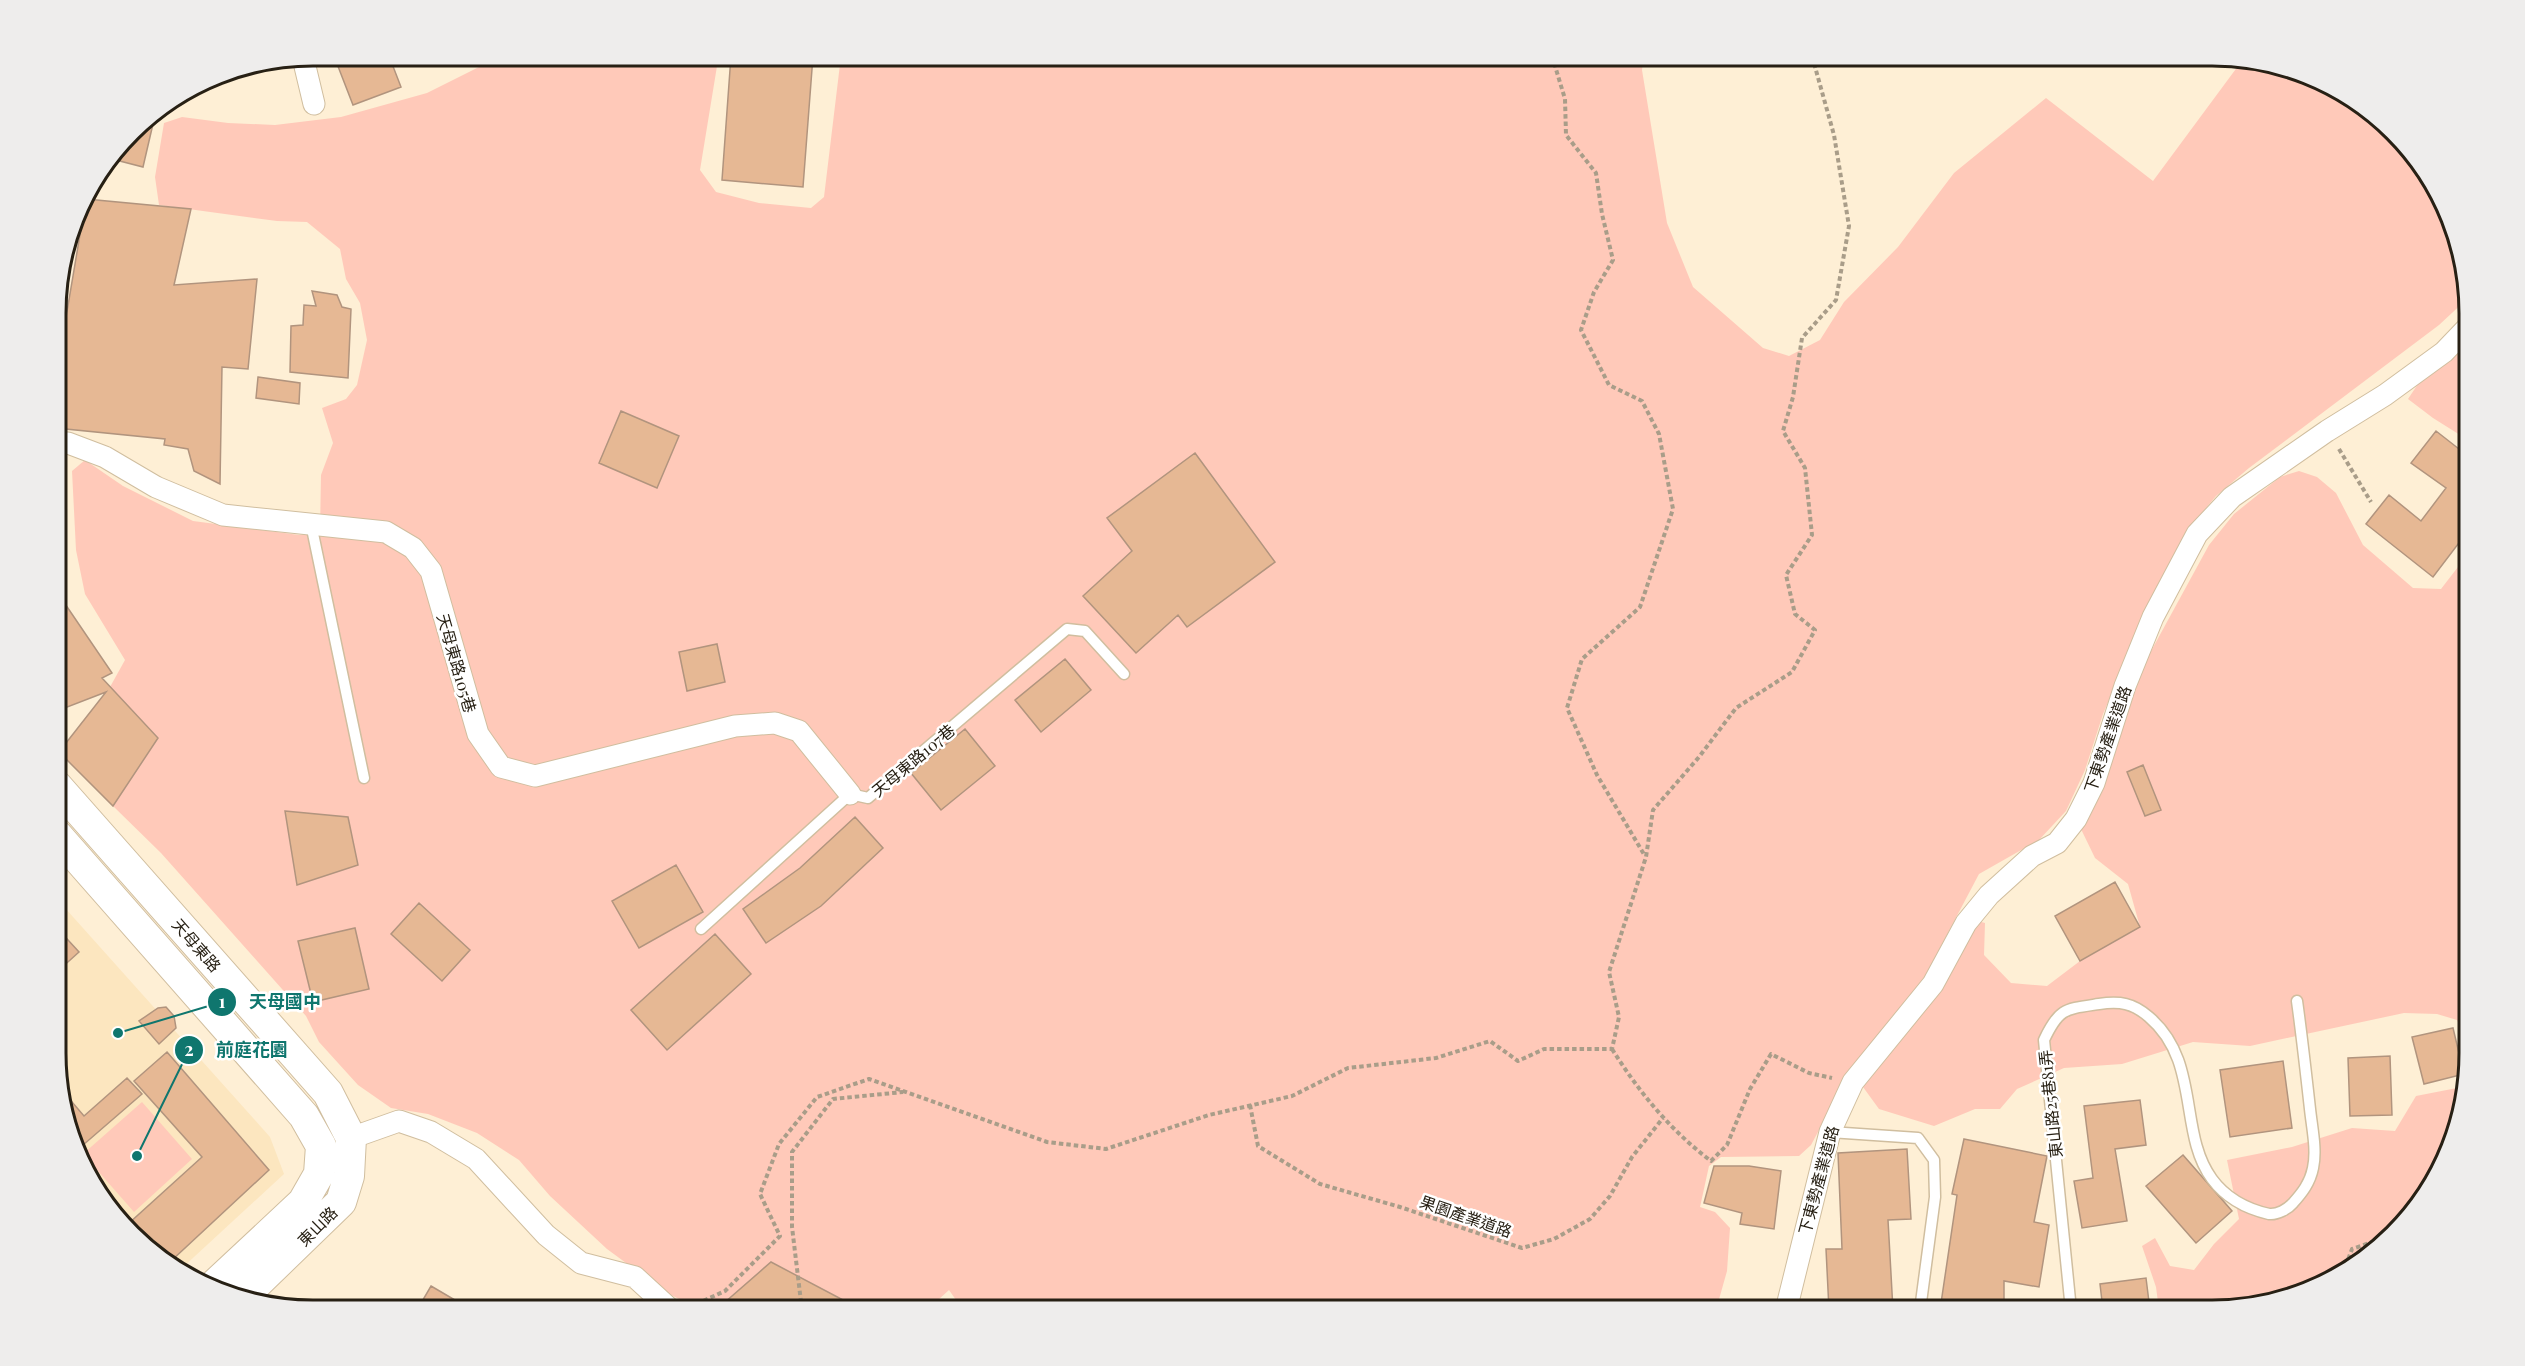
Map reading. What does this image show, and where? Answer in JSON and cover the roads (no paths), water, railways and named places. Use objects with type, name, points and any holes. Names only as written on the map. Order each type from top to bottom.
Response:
[{"type":"street","points":[[305,66],[314,104]]},
{"type":"street","name":"下東勢產業道路","points":[[1788,1300],[1838,1108],[1853,1082],[1933,984],[1966,923],[1989,895],[2032,856],[2057,843],[2076,819],[2094,783],[2122,696],[2153,617],[2198,534],[2232,497],[2327,431],[2385,395],[2444,352],[2459,337]]},
{"type":"street","name":"天母東路105巷","points":[[66,443],[105,457],[156,487],[223,515],[386,532],[413,548],[430,571],[478,734],[501,767],[535,776],[735,726],[775,723],[799,732],[850,794]]},
{"type":"street","name":"天母東路","points":[[66,796],[328,1093],[351,1138]]},
{"type":"street","name":"天母東路","points":[[66,845],[304,1116],[321,1146]]},
{"type":"street","points":[[351,1138],[399,1121],[431,1132],[476,1160],[546,1235],[581,1263],[635,1277],[659,1300]]},
{"type":"street","name":"東山路","points":[[248,1292],[341,1202],[349,1176],[351,1138]]},
{"type":"street","name":"東山路","points":[[218,1281],[303,1202],[319,1174],[321,1146]]},
{"type":"lane","points":[[311,524],[364,778]]},
{"type":"lane","name":"天母東路107巷","points":[[701,929],[850,794],[868,798],[1067,629],[1085,631],[1124,674]]},
{"type":"lane","name":"東山路25巷81弄","points":[[2070,1300],[2044,1040],[2053,1020],[2065,1009],[2118,1001],[2139,1008],[2161,1027],[2179,1058],[2202,1162],[2213,1180],[2228,1195],[2247,1207],[2273,1215],[2290,1207],[2306,1189],[2314,1167],[2313,1135],[2297,1001]]},
{"type":"lane","points":[[1830,1132],[1918,1138],[1934,1160],[1935,1197],[1921,1300]]},
{"type":"place","name":"天母國中","points":[[118,1033]]},
{"type":"place","name":"前庭花園","points":[[137,1156]]}]
